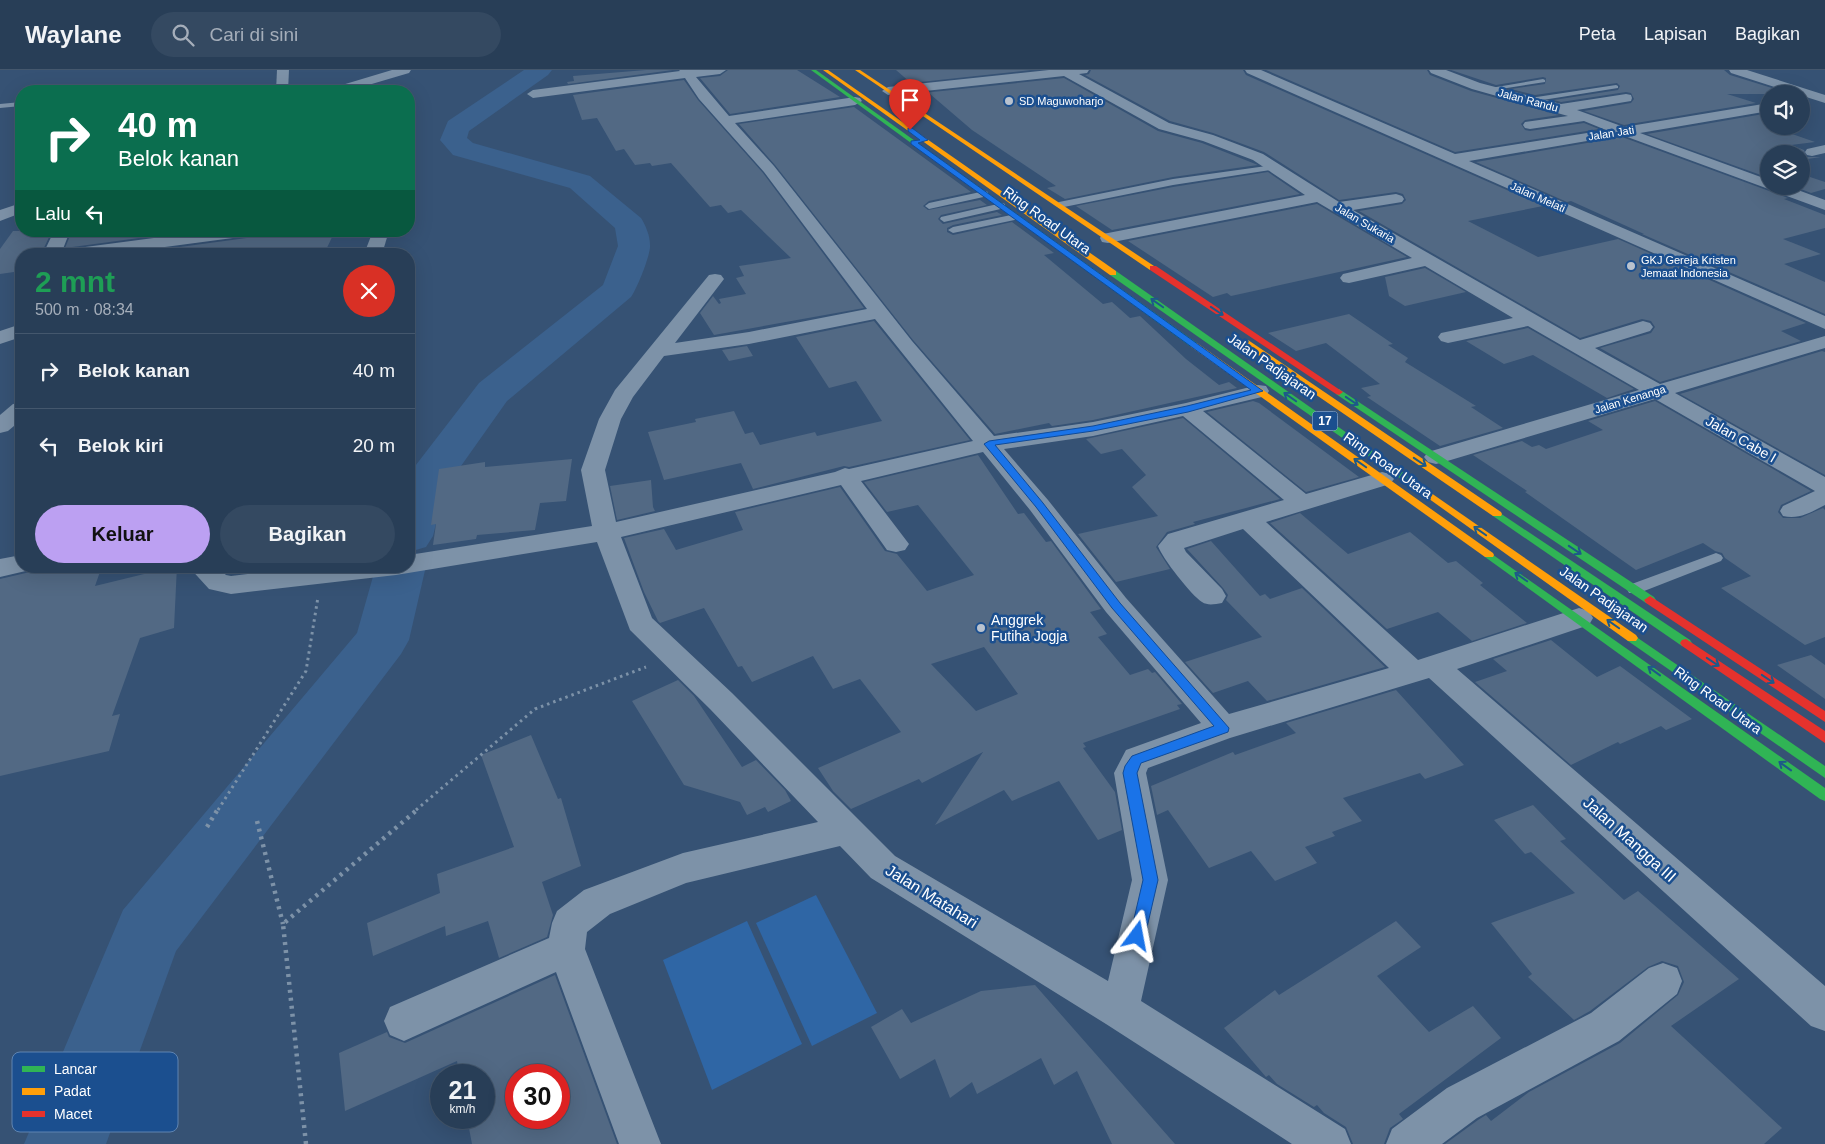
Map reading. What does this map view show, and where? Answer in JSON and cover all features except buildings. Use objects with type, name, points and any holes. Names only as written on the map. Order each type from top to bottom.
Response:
[{"type":"main road","name":"Ring Road Utara","points":[[813,70],[1258,391],[1825,795]]},
{"type":"main road","name":"Jalan Padjajaran","points":[[825,70],[1825,773]]},
{"type":"main road","name":"Jalan Padjajaran","points":[[845,70],[917,114],[1238,338],[1825,738]]},
{"type":"main road","name":"Ring Road Utara","points":[[857,70],[917,114],[1108,238],[1825,717]]},
{"type":"main road","points":[[913,143],[926,140]]},
{"type":"main road","points":[[1238,338],[1251,334]]},
{"type":"street","points":[[282,85],[283,70]]},
{"type":"street","points":[[356,85],[405,70]]},
{"type":"street","points":[[533,94],[686,72],[720,70]]},
{"type":"street","points":[[888,91],[1083,70]]},
{"type":"street","name":"Jalan Melati","points":[[1251,70],[1731,278],[1825,323]]},
{"type":"street","name":"Jalan Randu","points":[[1435,70],[1488,89],[1560,108],[1760,182]]},
{"type":"street","points":[[1735,70],[1824,99]]},
{"type":"street","points":[[686,72],[769,169],[880,312],[1039,505],[1116,605],[1223,728]]},
{"type":"street","name":"Jalan Sukaria","points":[[1066,72],[1150,120],[1258,156],[1337,207],[1657,391]]},
{"type":"street","points":[[1764,79],[1792,75]]},
{"type":"street","points":[[1560,108],[1626,98]]},
{"type":"street","points":[[1810,101],[1824,99]]},
{"type":"street","points":[[726,120],[855,101]]},
{"type":"street","name":"Jalan Jati","points":[[1454,159],[1760,108]]},
{"type":"street","points":[[1530,125],[1584,117]]},
{"type":"street","points":[[1797,195],[1825,205]]},
{"type":"street","points":[[1108,238],[1319,196]]},
{"type":"street","points":[[1337,207],[1396,198]]},
{"type":"street","points":[[0,216],[15,210]]},
{"type":"street","points":[[156,248],[240,237]]},
{"type":"street","points":[[1349,278],[1428,260]]},
{"type":"street","name":"Jalan Matahari","points":[[715,279],[623,395],[610,419],[593,470],[606,532],[640,623],[721,701],[883,867],[1120,1010],[1330,1144]]},
{"type":"street","points":[[659,350],[749,338],[880,312]]},
{"type":"street","points":[[1448,337],[1531,320]]},
{"type":"street","points":[[1578,347],[1643,327]]},
{"type":"street","points":[[0,338],[15,332]]},
{"type":"street","name":"Jalan Kenanga","points":[[1436,457],[1825,342]]},
{"type":"street","points":[[419,563],[606,532],[845,475],[989,444],[1093,429],[1188,409],[1258,391]]},
{"type":"street","name":"Jalan Cabe I","points":[[1657,391],[1825,487]]},
{"type":"street","points":[[1188,409],[1302,502]]},
{"type":"street","points":[[15,415],[0,426],[15,424]]},
{"type":"street","points":[[845,475],[896,544]]},
{"type":"street","points":[[1212,596],[1174,555],[1171,546],[1177,540],[1382,479]]},
{"type":"street","points":[[1792,511],[1825,496]]},
{"type":"street","name":"Jalan Mangga III","points":[[1248,519],[1825,1012]]},
{"type":"street","points":[[0,568],[15,565]]},
{"type":"street","points":[[208,573],[218,583],[230,585],[341,573]]},
{"type":"street","points":[[1120,1010],[1150,880],[1130,773],[1137,759],[1223,728],[1423,669],[1579,618]]},
{"type":"street","points":[[640,1144],[566,948],[570,923],[597,902],[684,868],[847,830]]},
{"type":"street","points":[[404,1021],[566,948]]},
{"type":"street","points":[[1407,1144],[1462,1103],[1605,1027],[1663,981]]},
{"type":"lane","points":[[857,70],[862,70]]},
{"type":"lane","points":[[1488,89],[1543,81]]},
{"type":"lane","points":[[1530,100],[1616,87]]},
{"type":"lane","points":[[0,106],[15,105]]},
{"type":"lane","points":[[1059,206],[1173,182],[1274,167]]},
{"type":"lane","points":[[930,206],[985,194]]},
{"type":"lane","points":[[944,219],[1002,206]]},
{"type":"lane","points":[[953,230],[1016,217]]},
{"type":"lane","points":[[1634,589],[1716,558]]},
{"type":"path","points":[[207,827],[306,671],[322,575]]},
{"type":"path","points":[[283,924],[535,709],[675,656]]},
{"type":"path","points":[[256,821],[283,924],[306,1144]]},
{"type":"shaded area","points":[[816,895],[877,1013],[812,1046],[756,923]]},
{"type":"shaded area","points":[[747,921],[802,1044],[712,1090],[663,960]]},
{"type":"waterway","points":[[415,512],[421,489],[493,392],[619,290],[634,246],[630,225],[580,182],[463,149],[453,140],[457,127],[540,70]]},
{"type":"waterway","points":[[101,1052],[148,933],[382,640],[399,573]]},
{"type":"waterway","points":[[65,1144],[70,1132]]},
{"type":"traffic: fast","points":[[813,70],[1194,345]]},
{"type":"traffic: fast","points":[[1113,273],[1421,489]]},
{"type":"traffic: fast","points":[[1339,392],[1650,600]]},
{"type":"traffic: fast","points":[[1497,514],[1686,643]]},
{"type":"traffic: fast","points":[[1489,555],[1825,795]]},
{"type":"traffic: fast","points":[[1632,638],[1825,773]]},
{"type":"traffic: slow","points":[[825,70],[1113,273]]},
{"type":"traffic: slow","points":[[857,70],[1153,268]]},
{"type":"traffic: slow","points":[[1245,342],[1497,514]]},
{"type":"traffic: slow","points":[[1194,345],[1489,555]]},
{"type":"traffic: slow","points":[[1421,489],[1632,638]]},
{"type":"traffic: jam","points":[[1153,268],[1339,392]]},
{"type":"traffic: jam","points":[[1650,600],[1825,717]]},
{"type":"traffic: jam","points":[[1686,643],[1825,738]]},
{"type":"place","name":"SD Maguwoharjo","points":[[1009,101]]},
{"type":"place","name":"GKJ Gereja Kristen Jemaat Indonesia","points":[[1631,266]]},
{"type":"place","name":"Anggrek Futiha Jogja","points":[[981,628]]},
{"type":"route","points":[[910,130],[926,140],[913,143],[1258,391],[1188,409],[1093,429],[989,444],[1116,605],[1223,728],[1137,759],[1132,766],[1130,773],[1150,880],[1137,936]]}]
